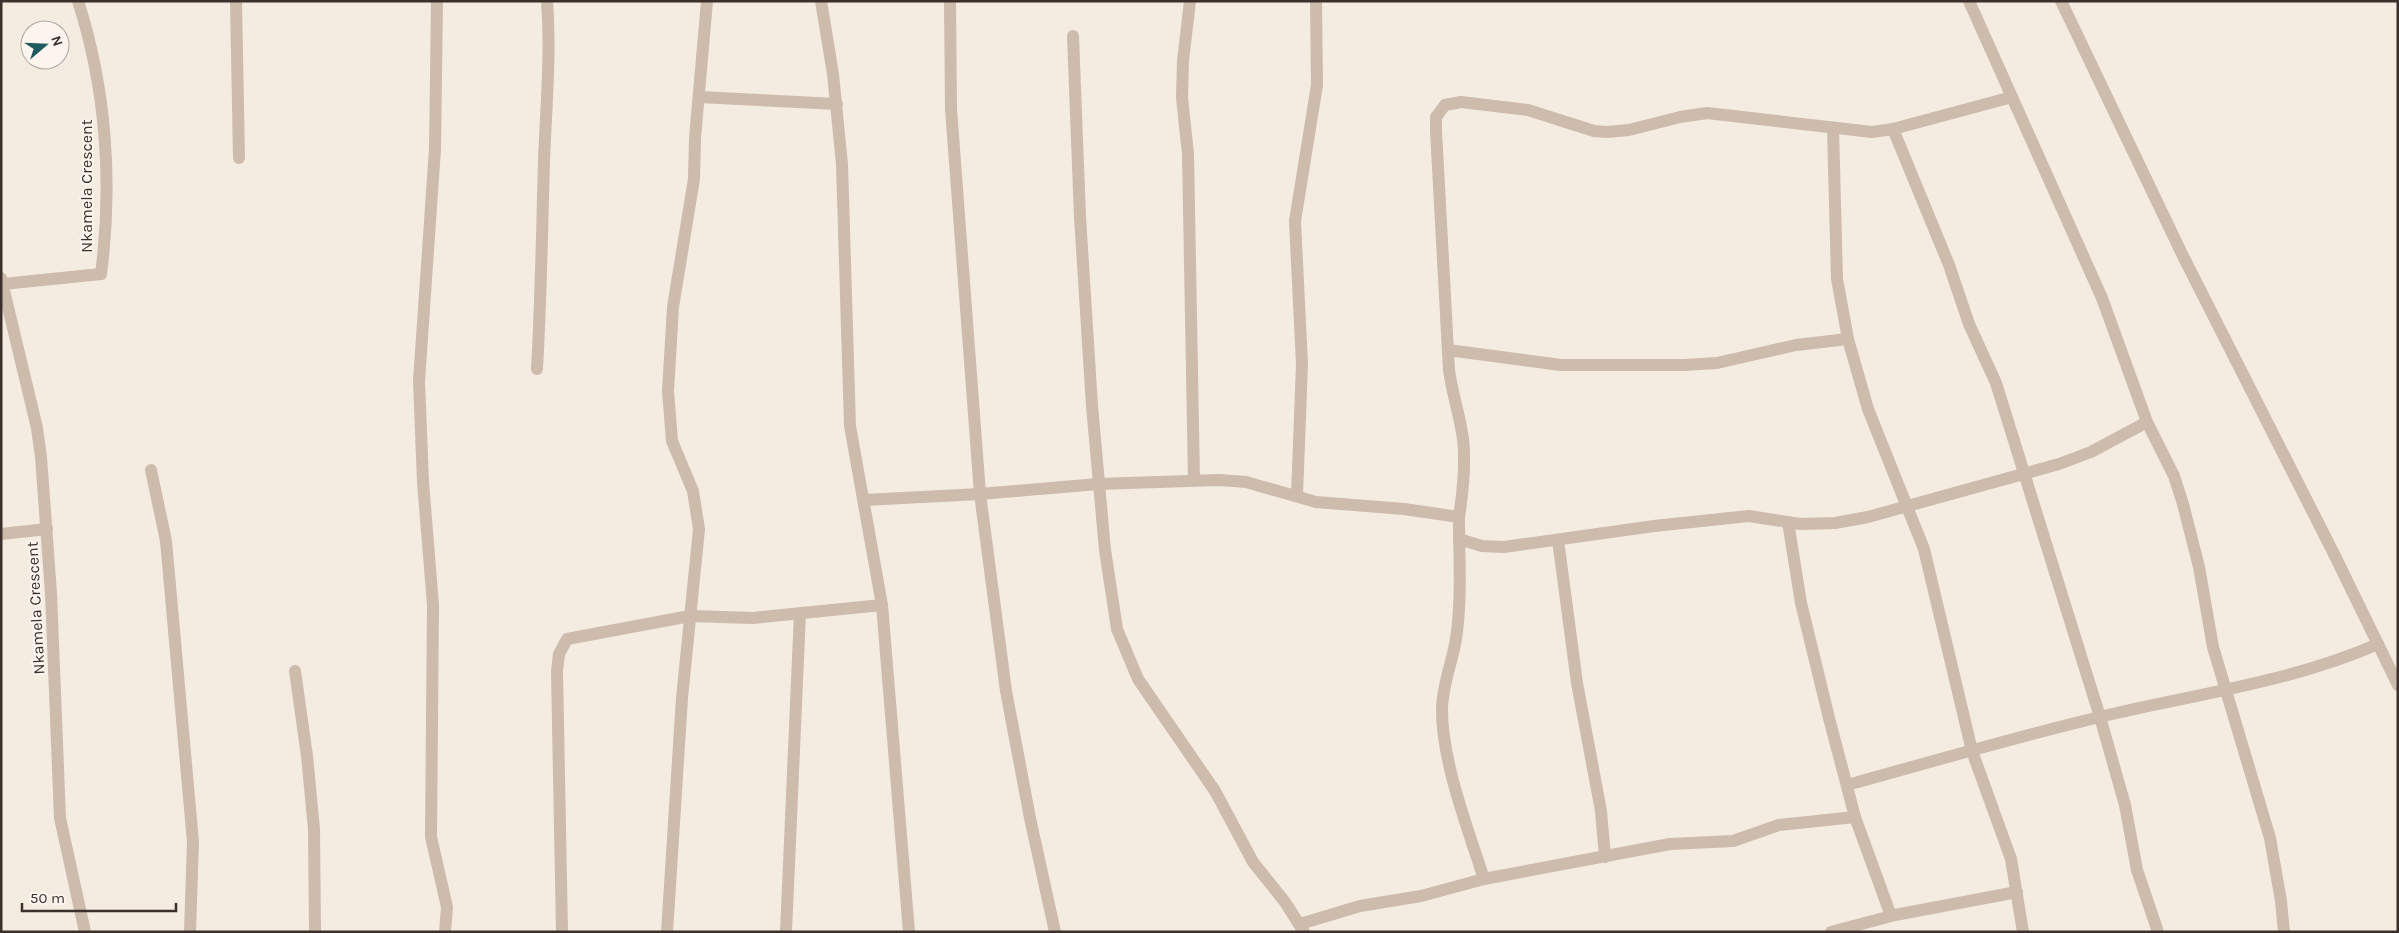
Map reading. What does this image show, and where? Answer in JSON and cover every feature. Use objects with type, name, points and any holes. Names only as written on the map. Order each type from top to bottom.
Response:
[{"type":"street","name":"Nkamela Crescent","points":[[78,1],[91,42],[106,134],[106,235],[101,274],[2,281],[37,428],[47,529],[60,818],[85,932]]},
{"type":"street","points":[[236,1],[239,158]]},
{"type":"street","points":[[436,1],[435,149],[418,381],[423,482],[433,605],[431,837],[447,907],[445,932]]},
{"type":"street","points":[[536,369],[542,288],[544,161],[550,30],[548,1]]},
{"type":"street","points":[[667,932],[682,698],[699,528],[693,491],[672,441],[668,391],[673,307],[694,179],[707,1]]},
{"type":"street","points":[[821,1],[837,104],[842,164],[850,426],[882,605],[909,932]]},
{"type":"street","points":[[950,1],[951,109],[980,494],[1006,691],[1030,818],[1055,932]]},
{"type":"street","points":[[1190,1],[1183,61],[1182,98],[1188,154],[1194,480]]},
{"type":"street","points":[[1297,496],[1302,364],[1295,221],[1317,85],[1316,1]]},
{"type":"street","points":[[1969,1],[2109,315],[2148,422],[2174,476],[2199,567],[2213,647],[2270,838],[2284,932]]},
{"type":"street","points":[[2061,1],[2183,256],[2398,685]]},
{"type":"street","points":[[1073,36],[1080,218],[1098,484],[1110,593],[1117,629],[1130,664],[1138,679],[1215,791],[1253,862],[1302,928],[1360,906],[1421,896],[1484,880],[1670,844],[1733,841],[1779,825],[1855,817]]},
{"type":"street","points":[[1484,880],[1457,788],[1443,728],[1443,699],[1456,639],[1459,609],[1459,517],[1464,484],[1464,440],[1451,390],[1436,117],[1446,105],[1461,102],[1528,110],[1594,131],[1607,132],[1629,130],[1672,118],[1707,113],[1872,132],[1893,129],[2012,97]]},
{"type":"street","points":[[699,98],[837,104]]},
{"type":"street","points":[[1833,128],[1836,279],[1848,339],[1868,409],[1909,506],[1924,549],[1972,751],[2011,859],[2023,932]]},
{"type":"street","points":[[1893,129],[1949,266],[1969,324],[1996,382],[2100,717],[2125,805],[2137,870],[2158,932]]},
{"type":"street","points":[[1448,350],[1561,365],[1684,366],[1717,363],[1796,345],[1848,339]]},
{"type":"street","points":[[1460,539],[1482,546],[1504,547],[1654,526],[1749,516],[1800,524],[1835,523],[1909,506],[2026,474],[2091,452],[2148,422]]},
{"type":"street","points":[[151,470],[166,541],[193,842],[190,932]]},
{"type":"street","points":[[864,500],[980,494],[1098,484],[1194,480],[1246,482],[1316,502],[1404,509],[1459,517]]},
{"type":"street","points":[[1788,522],[1801,603],[1855,817],[1891,916]]},
{"type":"street","points":[[1,534],[47,529]]},
{"type":"street","points":[[1558,540],[1578,683],[1600,811],[1605,857]]},
{"type":"street","points":[[562,932],[557,670],[559,654],[567,639],[690,616],[753,618],[882,605]]},
{"type":"street","points":[[786,932],[800,613]]},
{"type":"street","points":[[1847,785],[2100,717],[2227,690],[2354,655],[2378,644]]},
{"type":"street","points":[[295,671],[307,756],[314,829],[315,932]]},
{"type":"street","points":[[1831,932],[1891,916],[2017,892]]}]
